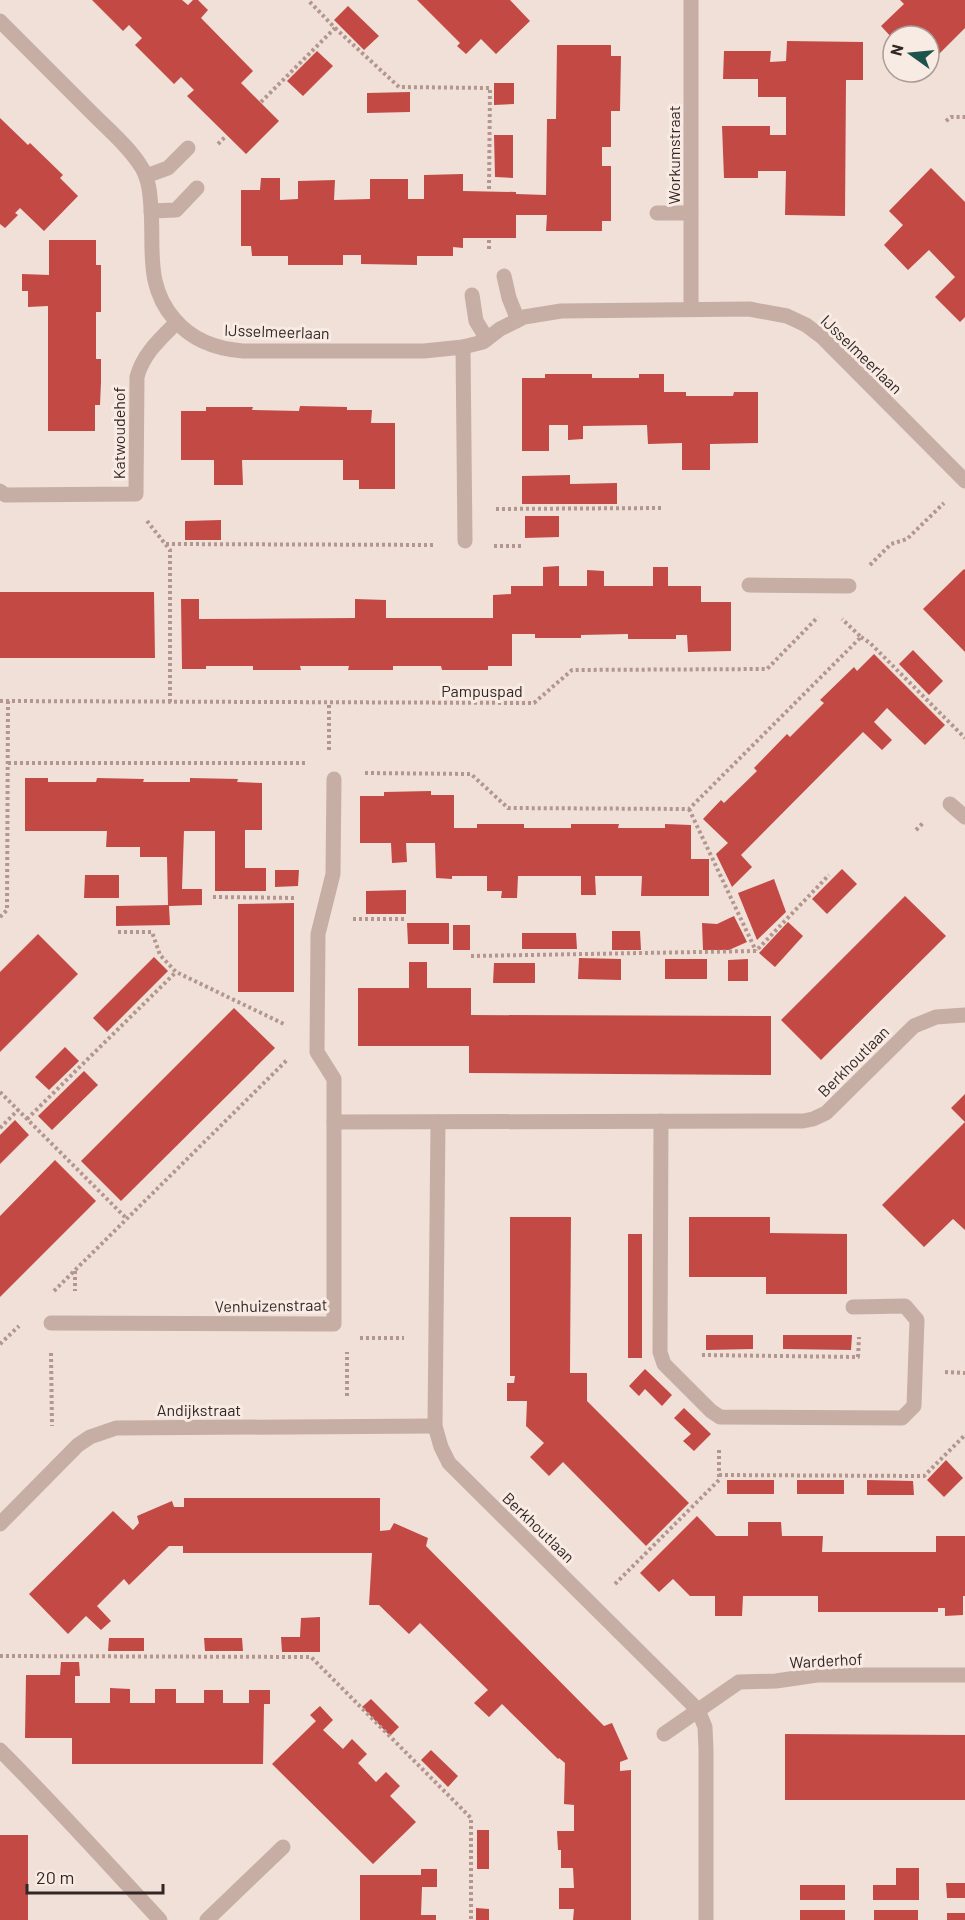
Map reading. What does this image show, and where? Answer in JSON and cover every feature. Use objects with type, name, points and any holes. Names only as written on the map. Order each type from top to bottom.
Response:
[{"type":"street","name":"Workumstraat","points":[[691,0],[691,309]]},
{"type":"street","name":"IJsselmeerlaan","points":[[0,21],[140,164],[150,190],[154,281],[165,308],[189,334],[202,341],[217,348],[234,351],[424,351],[483,342],[518,320],[538,313],[691,309],[767,311],[787,316],[806,325],[822,337],[965,481]]},
{"type":"street","points":[[146,176],[168,168],[188,148]]},
{"type":"street","points":[[151,211],[176,210],[197,188]]},
{"type":"street","points":[[657,213],[690,213]]},
{"type":"street","points":[[504,276],[509,298],[518,320]]},
{"type":"street","points":[[472,295],[476,321],[487,339]]},
{"type":"street","name":"Katwoudehof","points":[[0,491],[5,495],[136,494],[136,377],[147,354],[177,322]]},
{"type":"street","points":[[463,346],[465,541]]},
{"type":"street","points":[[749,585],[849,586]]},
{"type":"street","name":"Venhuizenstraat","points":[[51,1323],[334,1324],[334,1080],[317,1052],[318,934],[333,874],[334,779]]},
{"type":"street","points":[[951,804],[965,817]]},
{"type":"street","name":"Berkhoutlaan","points":[[334,1122],[795,1122],[813,1119],[826,1113],[914,1026],[936,1017],[965,1015]]},
{"type":"street","points":[[661,1121],[660,1352],[664,1364],[711,1411],[720,1417],[902,1418],[914,1406],[917,1320],[905,1306],[853,1307]]},
{"type":"street","name":"Berkhoutlaan","points":[[438,1122],[435,1426],[441,1447],[449,1463],[698,1710]]},
{"type":"street","name":"Andijkstraat","points":[[0,1524],[78,1445],[97,1434],[116,1428],[435,1426]]},
{"type":"street","name":"Warderhof","points":[[664,1734],[739,1683],[776,1682],[817,1675],[965,1675]]},
{"type":"street","points":[[698,1710],[705,1727],[706,1750],[706,1920]]},
{"type":"street","points":[[0,1750],[63,1814],[82,1838],[160,1920]]},
{"type":"street","points":[[207,1920],[283,1847]]},
{"type":"path","points":[[308,0],[399,87],[489,88],[489,191]]},
{"type":"path","points":[[261,102],[335,28]]},
{"type":"path","points":[[946,113],[951,117]]},
{"type":"path","points":[[946,120],[951,117],[965,117]]},
{"type":"path","name":"Pampuspad","points":[[0,701],[534,703],[572,670],[767,669],[891,544],[907,538],[946,502]]},
{"type":"path","points":[[522,509],[661,508]]},
{"type":"path","points":[[141,512],[170,550],[170,702]]},
{"type":"path","points":[[912,524],[917,529]]},
{"type":"path","points":[[166,544],[404,545]]},
{"type":"path","points":[[839,616],[870,643],[965,738]]},
{"type":"path","points":[[362,773],[471,774],[508,808],[689,810],[861,637]]},
{"type":"path","points":[[0,917],[7,910],[8,701]]},
{"type":"path","points":[[329,703],[329,715]]},
{"type":"path","points":[[8,763],[309,763]]},
{"type":"path","points":[[689,810],[756,951]]},
{"type":"path","points":[[471,956],[756,951],[829,875]]},
{"type":"path","points":[[213,897],[301,898]]},
{"type":"path","points":[[359,919],[407,919]]},
{"type":"path","points":[[118,932],[152,932],[160,956],[176,972],[291,1028]]},
{"type":"path","points":[[27,1119],[176,972]]},
{"type":"path","points":[[52,1294],[286,1060],[322,1060]]},
{"type":"path","points":[[0,1092],[127,1219]]},
{"type":"path","points":[[0,1128],[18,1110]]},
{"type":"path","points":[[75,1271],[75,1292]]},
{"type":"path","points":[[0,1344],[22,1323]]},
{"type":"path","points":[[694,1355],[858,1357],[859,1326]]},
{"type":"path","points":[[354,1338],[407,1338]]},
{"type":"path","points":[[347,1345],[347,1403]]},
{"type":"path","points":[[51,1373],[52,1426],[55,1436]]},
{"type":"path","points":[[719,1475],[924,1476],[965,1435]]},
{"type":"path","points":[[618,1582],[719,1479],[719,1446]]},
{"type":"path","points":[[0,1656],[311,1657],[471,1818],[471,1920]]},
{"type":"building","points":[[92,0],[182,0],[188,5],[193,0],[198,0],[208,10],[201,18],[253,71],[241,83],[279,121],[246,154],[187,96],[194,90],[181,77],[174,84],[135,45],[142,38],[129,25],[123,31]]},
{"type":"building","points":[[417,0],[510,0],[530,21],[496,54],[481,39],[466,54],[457,46],[460,43]]},
{"type":"building","points":[[900,0],[965,0],[965,28],[941,52],[941,24],[883,24],[904,4]]},
{"type":"building","points":[[348,6],[379,36],[364,50],[334,20]]},
{"type":"building","points":[[787,41],[863,42],[863,80],[846,80],[845,216],[785,215],[786,171],[758,171],[758,178],[724,178],[722,126],[770,126],[770,135],[786,135],[786,97],[758,97],[758,79],[723,79],[724,51],[771,51],[770,62],[786,61]]},
{"type":"building","points":[[557,45],[611,45],[611,56],[621,56],[620,111],[611,111],[611,147],[602,147],[602,166],[611,166],[611,221],[602,221],[602,231],[546,231],[547,215],[516,215],[516,238],[463,238],[463,248],[453,247],[453,256],[417,256],[417,265],[361,264],[361,255],[343,255],[343,265],[288,265],[288,256],[252,256],[251,246],[241,246],[241,190],[260,190],[261,178],[280,178],[280,200],[298,199],[298,181],[335,180],[334,200],[370,199],[370,179],[408,179],[408,199],[424,199],[424,175],[463,174],[463,191],[546,195],[547,119],[556,119]]},
{"type":"building","points":[[317,51],[333,66],[303,96],[287,81]]},
{"type":"building","points":[[494,83],[514,83],[514,104],[494,105]]},
{"type":"building","points":[[410,92],[410,112],[367,113],[367,93]]},
{"type":"building","points":[[0,118],[63,175],[60,178],[78,196],[44,231],[20,208],[15,213],[18,215],[5,228],[0,224]]},
{"type":"building","points":[[494,135],[513,135],[513,178],[495,177]]},
{"type":"building","points":[[931,168],[965,202],[965,317],[960,322],[935,297],[955,277],[929,250],[908,270],[884,245],[903,225],[889,211]]},
{"type":"building","points":[[49,240],[96,240],[96,265],[101,265],[101,312],[96,312],[96,359],[101,359],[101,382],[100,405],[95,405],[95,431],[48,431],[48,306],[28,307],[28,291],[22,291],[22,274],[49,275]]},
{"type":"building","points":[[545,374],[592,374],[592,378],[639,378],[639,374],[664,374],[664,392],[686,392],[686,396],[733,396],[734,392],[758,392],[758,443],[710,444],[710,470],[682,470],[682,443],[648,444],[647,425],[583,426],[583,439],[568,440],[568,425],[549,425],[549,451],[522,451],[522,378],[545,378]]},
{"type":"building","points":[[300,406],[372,410],[371,423],[395,423],[395,489],[359,489],[359,480],[343,480],[343,460],[242,460],[243,485],[214,485],[214,460],[181,460],[181,411],[206,411],[206,407],[253,407],[252,410],[299,411]]},
{"type":"building","points":[[570,475],[570,484],[617,483],[617,504],[522,504],[522,476]]},
{"type":"building","points":[[525,516],[559,516],[559,537],[525,538]]},
{"type":"building","points":[[221,520],[221,540],[185,540],[185,521]]},
{"type":"building","points":[[559,566],[559,586],[587,586],[587,570],[604,571],[604,586],[653,586],[653,567],[668,567],[668,586],[701,586],[701,602],[731,602],[731,651],[688,652],[687,635],[676,635],[676,639],[628,639],[628,634],[581,635],[581,638],[535,638],[535,634],[512,634],[512,666],[488,666],[488,670],[442,670],[441,666],[393,666],[393,670],[348,670],[349,666],[300,666],[301,670],[253,670],[253,666],[206,666],[206,669],[182,669],[181,599],[199,599],[199,619],[355,618],[355,599],[386,600],[386,618],[493,618],[493,595],[511,594],[511,586],[543,586],[543,567]]},
{"type":"building","points":[[965,570],[965,652],[923,609]]},
{"type":"building","points":[[0,592],[154,592],[155,658],[0,658]]},
{"type":"building","points":[[913,650],[943,681],[929,695],[899,664]]},
{"type":"building","points":[[874,654],[945,725],[925,745],[887,708],[874,722],[892,740],[882,750],[863,732],[741,855],[752,867],[732,887],[716,854],[728,843],[703,819],[721,800],[724,803],[757,771],[754,768],[787,734],[790,737],[824,703],[820,700],[854,667],[857,671]]},
{"type":"building","points":[[25,778],[48,778],[48,782],[96,782],[97,778],[144,779],[143,782],[190,782],[190,778],[238,779],[237,782],[262,783],[262,830],[245,830],[245,868],[266,868],[266,891],[215,891],[215,831],[184,831],[182,889],[202,889],[202,905],[169,906],[170,925],[116,926],[116,906],[168,905],[167,857],[140,857],[140,847],[106,847],[107,831],[25,831]]},
{"type":"building","points":[[431,791],[431,795],[454,795],[454,828],[477,828],[477,824],[524,824],[524,828],[571,828],[571,824],[619,824],[618,828],[665,828],[665,824],[691,825],[691,859],[709,859],[709,896],[641,896],[642,876],[595,876],[596,895],[581,895],[581,876],[518,876],[517,898],[501,898],[502,891],[487,891],[487,876],[436,878],[435,843],[406,843],[407,862],[392,863],[391,843],[360,843],[360,796],[384,796],[384,792]]},
{"type":"building","points":[[842,869],[857,884],[827,914],[812,899]]},
{"type":"building","points":[[275,870],[299,870],[298,886],[275,887]]},
{"type":"building","points":[[85,875],[119,875],[119,898],[84,898]]},
{"type":"building","points":[[774,879],[786,912],[757,940],[738,893]]},
{"type":"building","points":[[406,890],[406,914],[366,914],[366,891]]},
{"type":"building","points":[[905,896],[946,936],[821,1060],[781,1020]]},
{"type":"building","points":[[294,903],[294,992],[238,992],[238,904]]},
{"type":"building","points":[[734,916],[747,942],[729,950],[703,950],[702,923],[717,924]]},
{"type":"building","points":[[788,922],[803,936],[775,967],[759,953]]},
{"type":"building","points":[[407,923],[449,923],[449,944],[408,944]]},
{"type":"building","points":[[453,925],[470,925],[470,950],[453,950]]},
{"type":"building","points":[[612,931],[640,931],[641,950],[612,950]]},
{"type":"building","points":[[522,933],[576,933],[577,949],[522,949]]},
{"type":"building","points":[[38,934],[78,974],[0,1052],[0,972]]},
{"type":"building","points":[[154,957],[168,971],[107,1032],[93,1018]]},
{"type":"building","points":[[579,958],[621,959],[621,980],[578,979]]},
{"type":"building","points":[[665,959],[707,959],[707,979],[665,979]]},
{"type":"building","points":[[748,959],[748,981],[728,981],[728,960]]},
{"type":"building","points":[[409,962],[427,962],[427,988],[471,988],[471,1015],[771,1016],[771,1075],[469,1073],[469,1046],[358,1046],[358,988],[409,988]]},
{"type":"building","points":[[494,963],[535,963],[535,983],[493,983]]},
{"type":"building","points":[[234,1008],[275,1048],[121,1201],[81,1161]]},
{"type":"building","points":[[65,1047],[79,1061],[49,1090],[35,1077]]},
{"type":"building","points":[[84,1071],[98,1085],[52,1130],[38,1116]]},
{"type":"building","points":[[965,1094],[965,1122],[951,1108]]},
{"type":"building","points":[[15,1120],[29,1135],[0,1164],[0,1135]]},
{"type":"building","points":[[965,1122],[965,1230],[953,1219],[924,1247],[882,1205]]},
{"type":"building","points":[[55,1160],[96,1201],[0,1297],[0,1216]]},
{"type":"building","points":[[510,1217],[571,1217],[570,1373],[587,1373],[587,1401],[689,1503],[646,1546],[563,1462],[549,1476],[530,1457],[544,1443],[526,1426],[527,1401],[507,1401],[507,1383],[514,1383],[515,1376],[510,1376]]},
{"type":"building","points":[[689,1217],[770,1217],[770,1233],[847,1234],[847,1294],[766,1294],[766,1277],[689,1277]]},
{"type":"building","points":[[628,1234],[642,1234],[642,1358],[628,1358]]},
{"type":"building","points":[[706,1335],[753,1335],[753,1349],[706,1350]]},
{"type":"building","points":[[783,1335],[852,1335],[851,1350],[783,1349]]},
{"type":"building","points":[[645,1369],[672,1395],[662,1406],[645,1389],[639,1396],[629,1386]]},
{"type":"building","points":[[684,1408],[711,1434],[694,1451],[683,1441],[691,1434],[674,1418]]},
{"type":"building","points":[[946,1460],[963,1478],[944,1497],[927,1480]]},
{"type":"building","points":[[727,1480],[774,1480],[774,1494],[727,1494]]},
{"type":"building","points":[[797,1480],[844,1480],[844,1494],[797,1494]]},
{"type":"building","points":[[867,1480],[913,1481],[914,1495],[867,1495]]},
{"type":"building","points":[[184,1498],[380,1498],[380,1531],[390,1530],[394,1523],[428,1538],[426,1546],[604,1726],[612,1723],[628,1759],[620,1762],[620,1771],[631,1770],[631,1920],[573,1920],[574,1909],[559,1909],[559,1888],[574,1888],[573,1868],[561,1868],[561,1850],[558,1850],[557,1831],[574,1831],[574,1805],[564,1804],[565,1763],[558,1759],[502,1704],[489,1717],[474,1703],[488,1690],[420,1623],[409,1634],[379,1605],[369,1605],[372,1553],[183,1553],[183,1546],[169,1546],[129,1585],[124,1579],[97,1606],[111,1621],[101,1630],[86,1616],[68,1634],[29,1594],[113,1511],[133,1530],[139,1523],[137,1516],[172,1501],[174,1507],[184,1507]]},
{"type":"building","points":[[697,1516],[716,1536],[748,1536],[748,1522],[781,1522],[782,1536],[823,1536],[822,1552],[936,1552],[936,1536],[965,1536],[963,1615],[945,1616],[945,1608],[938,1608],[938,1612],[818,1612],[818,1596],[743,1596],[742,1616],[715,1616],[715,1596],[690,1596],[673,1579],[659,1592],[640,1573]]},
{"type":"building","points":[[320,1617],[320,1652],[282,1652],[281,1637],[300,1637],[301,1618]]},
{"type":"building","points":[[109,1638],[144,1638],[144,1651],[108,1651]]},
{"type":"building","points":[[204,1638],[242,1638],[243,1651],[205,1651]]},
{"type":"building","points":[[61,1662],[79,1662],[80,1676],[75,1676],[75,1703],[110,1703],[110,1688],[130,1689],[130,1703],[155,1703],[155,1689],[176,1689],[176,1703],[204,1703],[204,1690],[223,1690],[223,1703],[249,1703],[249,1690],[270,1690],[270,1704],[264,1704],[263,1764],[72,1764],[72,1738],[25,1738],[26,1675],[60,1675]]},
{"type":"building","points":[[371,1699],[399,1727],[390,1736],[362,1707]]},
{"type":"building","points":[[320,1706],[333,1720],[323,1730],[343,1749],[352,1739],[367,1754],[358,1763],[376,1782],[386,1772],[400,1786],[390,1796],[416,1822],[373,1864],[272,1764],[316,1721],[310,1715]]},
{"type":"building","points":[[785,1734],[965,1735],[965,1800],[785,1800]]},
{"type":"building","points":[[431,1750],[458,1776],[448,1787],[421,1760]]},
{"type":"building","points":[[477,1830],[489,1830],[489,1869],[477,1869]]},
{"type":"building","points":[[0,1835],[28,1835],[28,1920],[0,1920]]},
{"type":"building","points":[[896,1868],[919,1868],[919,1900],[873,1900],[873,1885],[896,1885]]},
{"type":"building","points":[[421,1869],[437,1869],[437,1887],[422,1887],[421,1915],[436,1915],[436,1920],[360,1920],[360,1875],[421,1875]]},
{"type":"building","points":[[946,1883],[965,1883],[965,1898],[947,1898]]},
{"type":"building","points":[[800,1885],[845,1885],[845,1900],[800,1900]]},
{"type":"building","points":[[476,1908],[489,1909],[489,1920],[476,1920]]},
{"type":"building","points":[[800,1910],[845,1910],[845,1920],[800,1920]]},
{"type":"building","points":[[874,1910],[918,1910],[918,1920],[874,1920]]},
{"type":"building","points":[[947,1913],[965,1913],[965,1920],[947,1920]]}]
